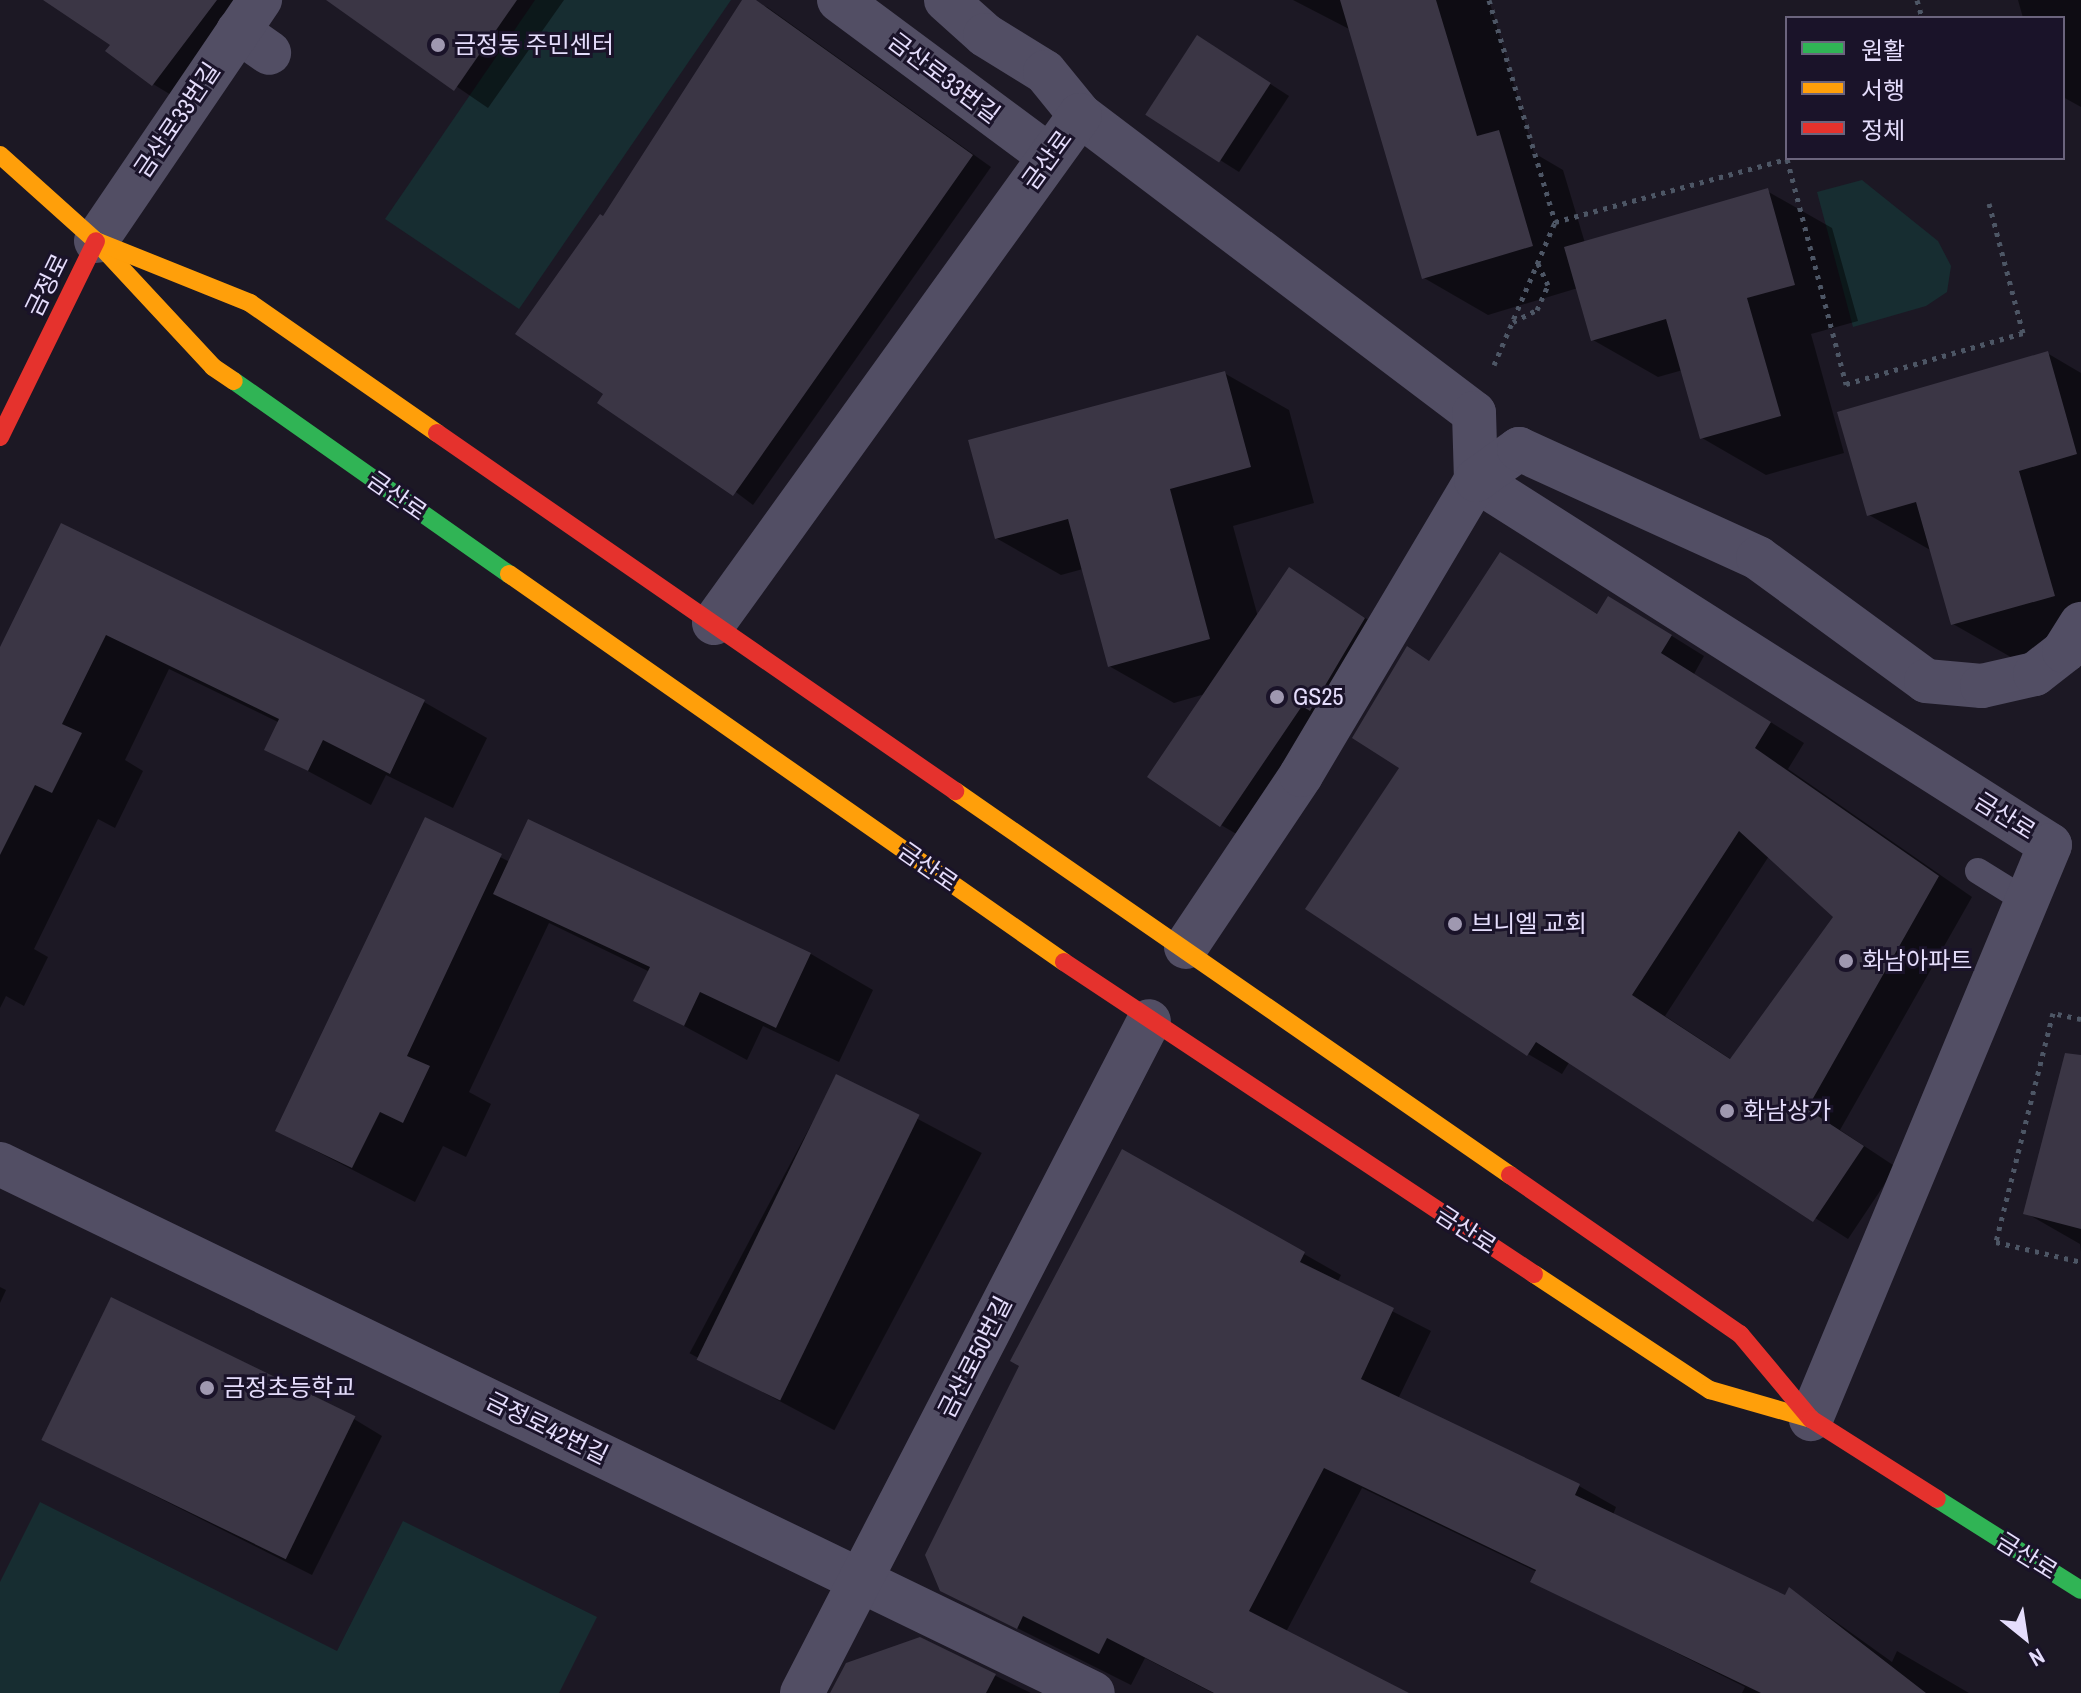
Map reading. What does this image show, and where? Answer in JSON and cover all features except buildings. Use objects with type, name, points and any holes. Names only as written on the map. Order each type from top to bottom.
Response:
[{"type":"street","name":"금산로33번길","points":[[839,0],[1049,156]]},
{"type":"street","points":[[946,0],[985,35],[1045,72],[1080,115]]},
{"type":"street","name":"금산로33번길","points":[[96,241],[255,28]]},
{"type":"street","name":"금산로","points":[[714,623],[1080,115],[1474,413]]},
{"type":"street","name":"금산로","points":[[0,155],[96,241],[213,367],[1149,1021],[1710,1390],[1811,1419],[2081,1590]]},
{"type":"street","name":"금산로","points":[[96,241],[250,303],[1186,947],[1740,1334],[1811,1419]]},
{"type":"street","name":"금정로","points":[[0,437],[96,241]]},
{"type":"street","points":[[1474,413],[1476,480]]},
{"type":"street","points":[[1186,947],[1301,775],[1476,480],[1519,449],[1758,558],[1926,681],[1982,686],[2035,674],[2064,651],[2081,624]]},
{"type":"street","name":"금산로","points":[[1476,480],[2050,845],[1811,1419]]},
{"type":"street","name":"금산로50번길","points":[[802,1693],[1149,1021]]},
{"type":"street","name":"금정로42번길","points":[[0,1164],[1093,1693]]},
{"type":"lane","points":[[1978,871],[2028,902]]},
{"type":"path","points":[[1474,413],[1536,260],[1555,222],[1489,0]]},
{"type":"path","points":[[1555,222],[1785,160]]},
{"type":"path","points":[[1787,160],[1846,384],[2023,333],[1989,203]]},
{"type":"path","points":[[1512,323],[1537,310],[1548,285],[1536,260]]},
{"type":"path","points":[[2081,1019],[2053,1013],[1996,1242],[2081,1262]]},
{"type":"green space","points":[[535,0],[731,0],[519,309],[385,219]]},
{"type":"green space","points":[[1862,180],[1938,241],[1951,266],[1947,292],[1926,306],[1853,327],[1817,192]]},
{"type":"green space","points":[[40,1502],[337,1651],[403,1521],[597,1617],[559,1693],[0,1693],[0,1582]]},
{"type":"traffic: fast","points":[[234,381],[509,574]]},
{"type":"traffic: fast","points":[[1937,1499],[2081,1590]]},
{"type":"traffic: slow","points":[[0,155],[96,241],[213,367],[234,381]]},
{"type":"traffic: slow","points":[[96,241],[250,303],[437,433]]},
{"type":"traffic: slow","points":[[509,574],[1064,962]]},
{"type":"traffic: slow","points":[[955,791],[1510,1175]]},
{"type":"traffic: slow","points":[[1534,1274],[1710,1390],[1811,1419]]},
{"type":"traffic: jam","points":[[0,437],[96,241]]},
{"type":"traffic: jam","points":[[437,433],[955,791]]},
{"type":"traffic: jam","points":[[1064,962],[1534,1274]]},
{"type":"traffic: jam","points":[[1510,1175],[1740,1334],[1811,1419],[1937,1499]]},
{"type":"place","name":"금정동 주민센터","points":[[438,45]]},
{"type":"place","name":"GS25","points":[[1277,697]]},
{"type":"place","name":"브니엘 교회","points":[[1455,924]]},
{"type":"place","name":"화남아파트","points":[[1846,961]]},
{"type":"place","name":"화남상가","points":[[1727,1111]]},
{"type":"place","name":"금정초등학교","points":[[207,1388]]}]
